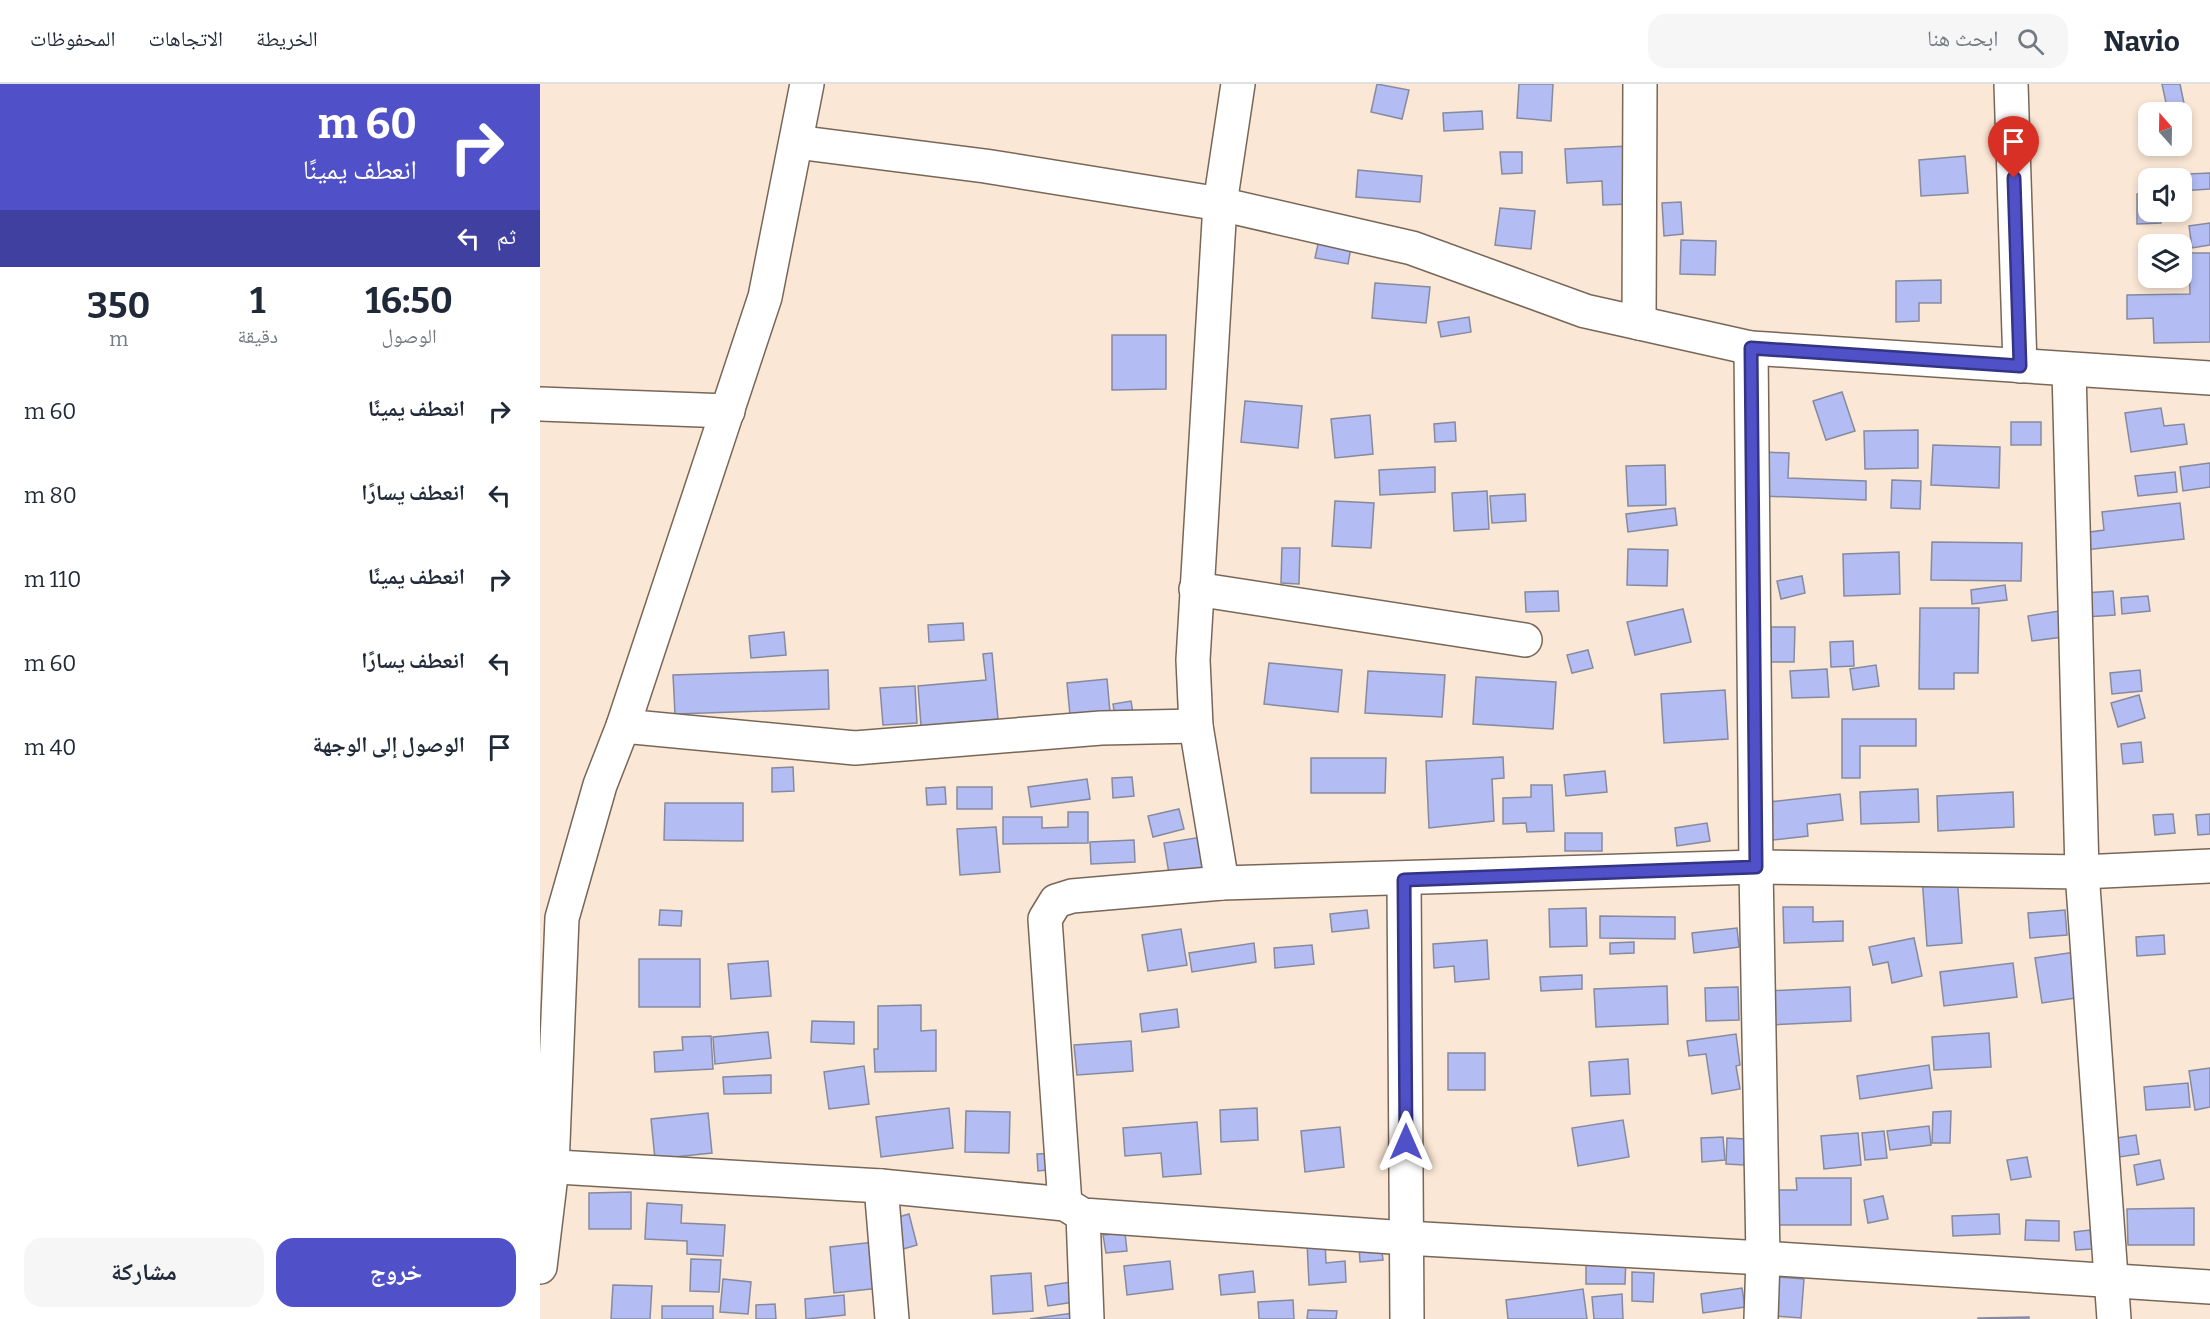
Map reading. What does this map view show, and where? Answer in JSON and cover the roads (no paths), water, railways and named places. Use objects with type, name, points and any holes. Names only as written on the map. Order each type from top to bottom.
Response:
[{"type":"street","points":[[540,1267],[562,918],[600,785],[623,726],[765,297],[807,84]]},
{"type":"street","points":[[1222,883],[1196,726],[1193,660],[1220,204],[1238,84]]},
{"type":"street","points":[[1639,323],[1641,84]]},
{"type":"street","points":[[2011,84],[2020,366]]},
{"type":"street","points":[[796,142],[984,166],[1220,204],[1412,248],[1585,311],[1751,348],[2210,378]]},
{"type":"street","points":[[1751,348],[1756,867],[1763,1258],[1761,1319]]},
{"type":"street","points":[[2068,370],[2082,872],[2114,1319]]},
{"type":"street","points":[[540,404],[728,411]]},
{"type":"street","points":[[1196,589],[1525,640]]},
{"type":"street","points":[[623,726],[855,748],[1101,728],[1196,726]]},
{"type":"street","points":[[1087,1319],[1046,919],[1056,901],[1072,896],[1222,883],[1404,880],[1756,867],[2082,872],[2210,866]]},
{"type":"street","points":[[1404,880],[1407,1319]]},
{"type":"street","points":[[546,1166],[881,1186],[1074,1209],[1407,1238],[2210,1287]]},
{"type":"street","points":[[881,1186],[892,1319]]}]
